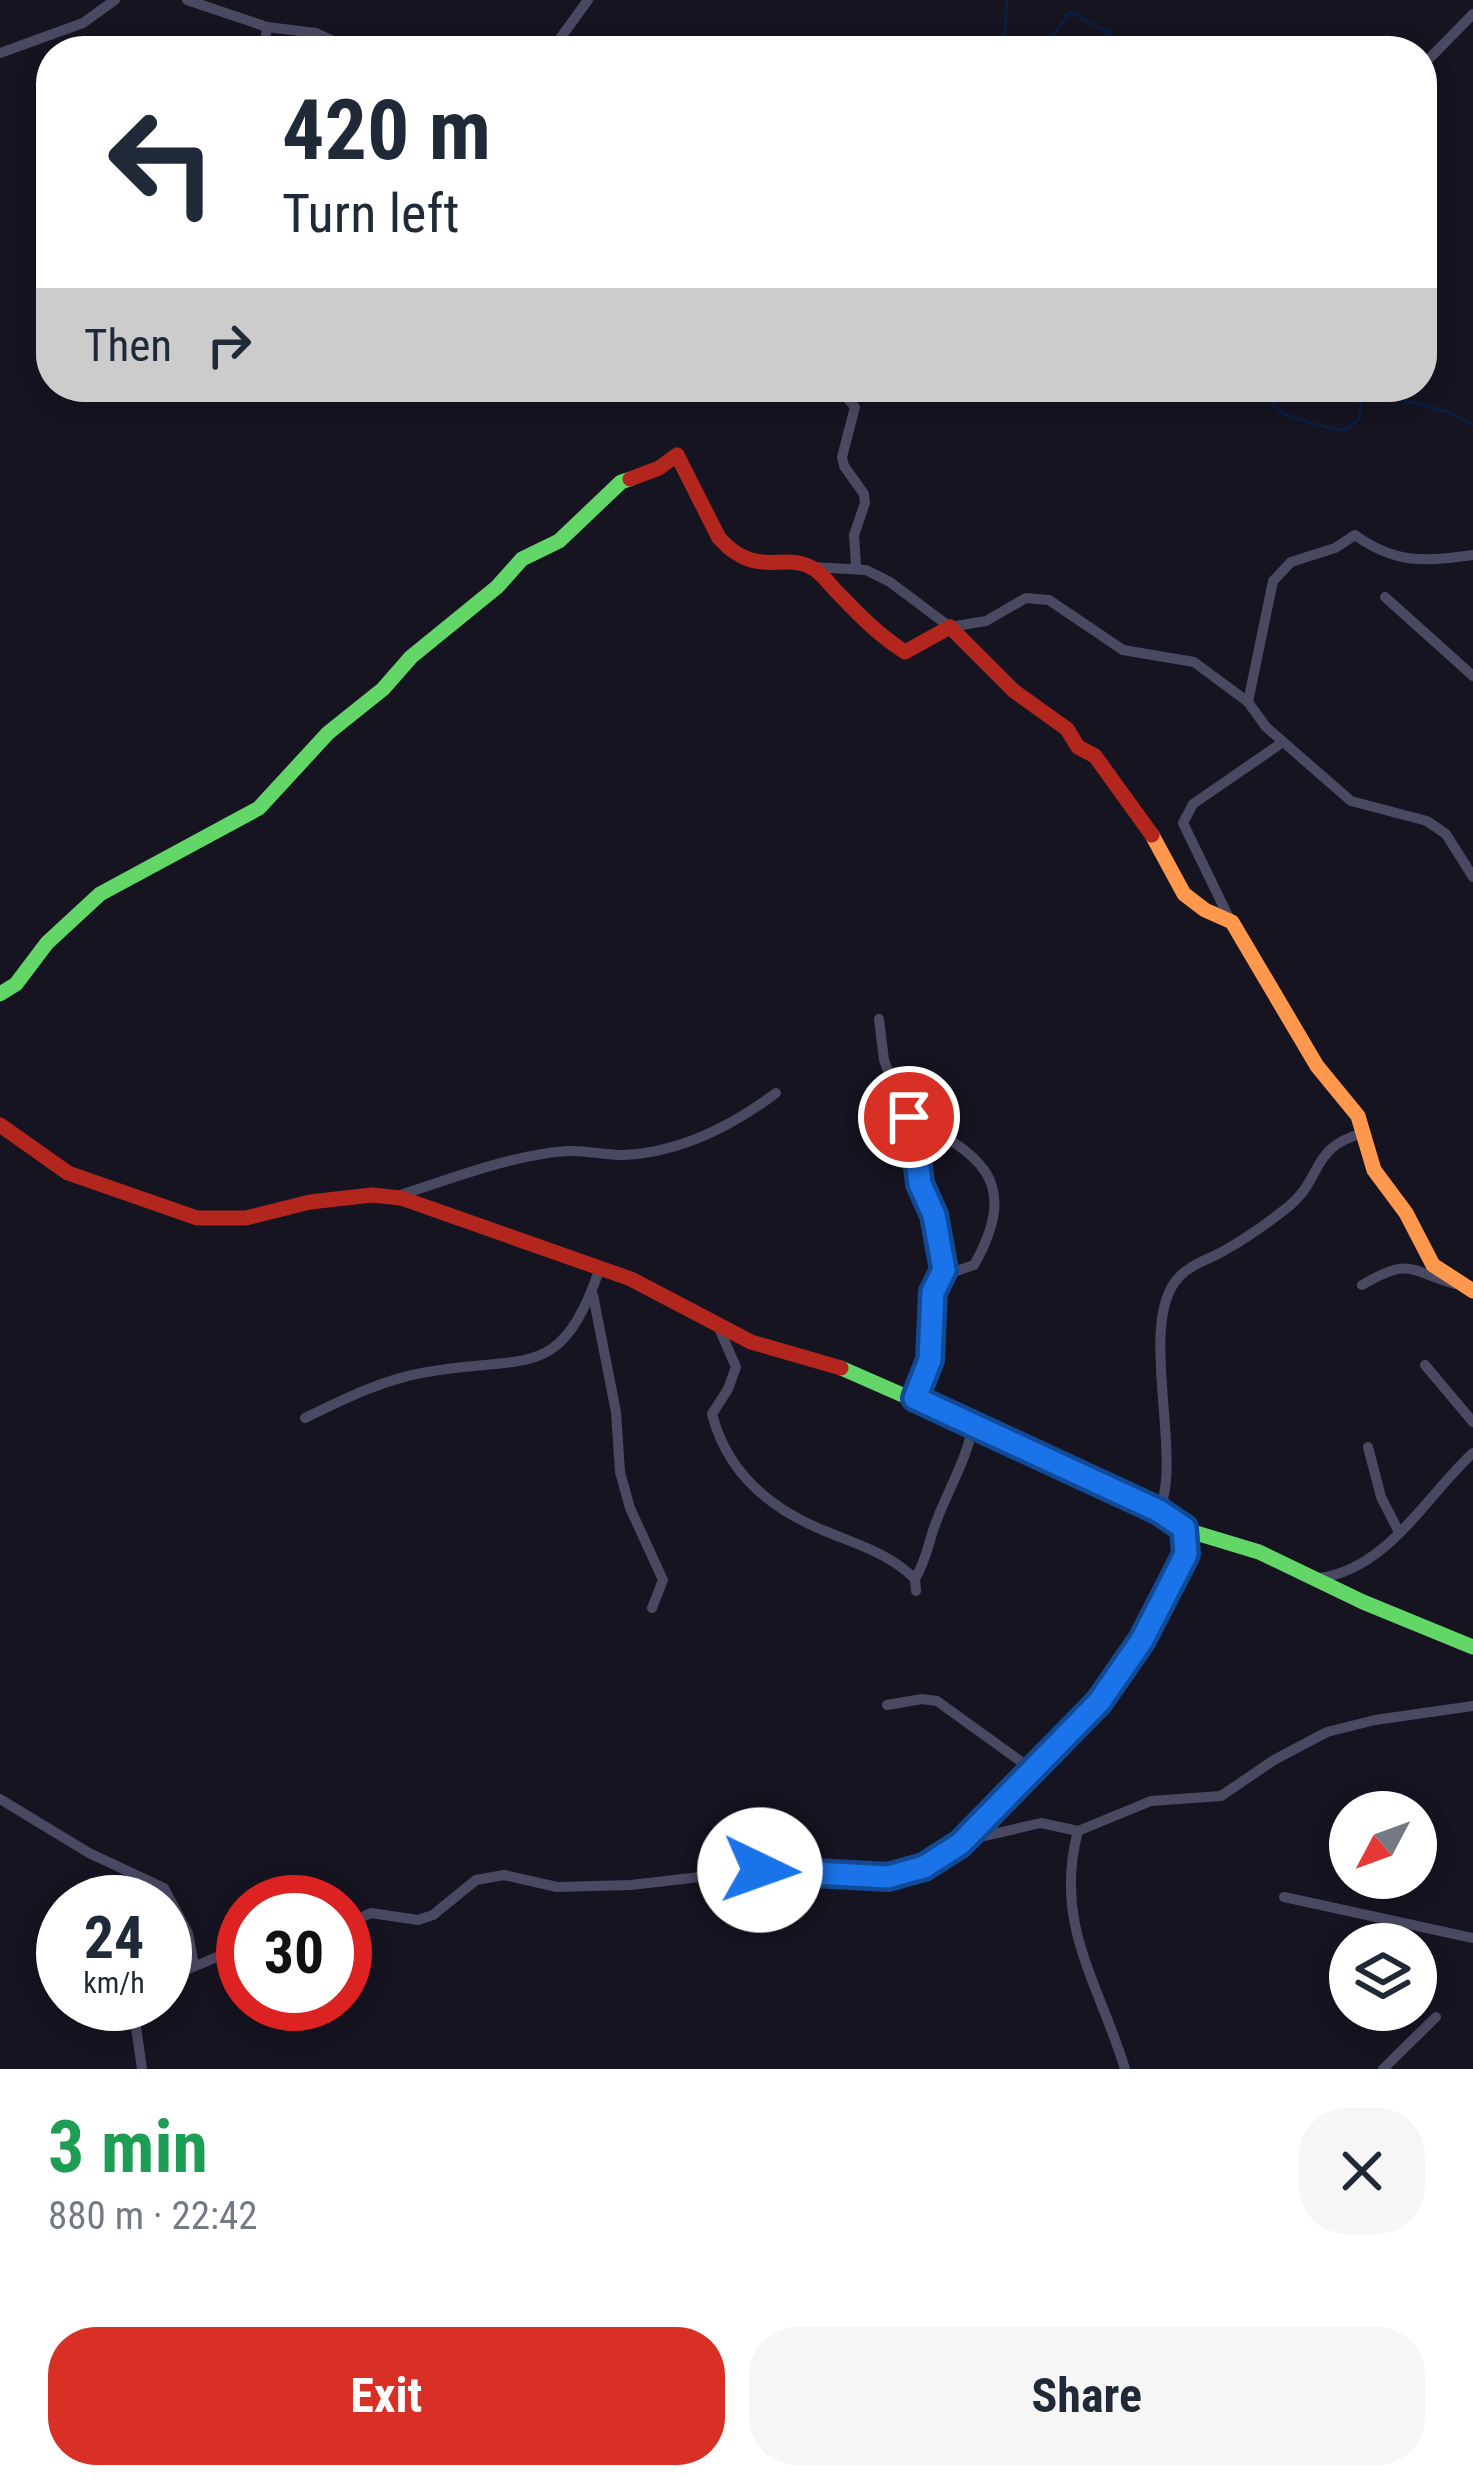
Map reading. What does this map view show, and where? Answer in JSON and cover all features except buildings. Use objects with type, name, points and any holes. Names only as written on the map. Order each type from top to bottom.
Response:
[{"type":"street","points":[[47,36],[83,23],[115,0]]},
{"type":"street","points":[[187,0],[267,27],[322,36]]},
{"type":"street","points":[[562,36],[588,0]]},
{"type":"street","points":[[1437,50],[1473,14]]},
{"type":"street","points":[[266,36],[267,27]]},
{"type":"street","points":[[0,53],[36,40]]},
{"type":"street","points":[[851,402],[855,406],[842,458],[864,494],[854,535],[856,566]]},
{"type":"street","points":[[0,994],[16,984],[46,943],[100,894],[259,808],[328,733],[383,689],[411,657],[523,559],[559,541],[621,482],[659,468],[677,455],[718,538],[728,548],[759,566],[856,566],[890,582],[950,627],[1014,691],[1067,729],[1078,747],[1095,756],[1162,849],[1184,894],[1230,920]]},
{"type":"street","points":[[1473,555],[1432,561],[1387,556],[1355,535],[1335,548],[1291,562],[1280,570],[1268,597],[1248,703],[1282,742],[1351,801],[1438,827],[1473,877]]},
{"type":"street","points":[[812,568],[880,637],[905,652],[914,651],[934,633],[986,621],[1025,598],[1049,600],[1123,650],[1194,662],[1248,703]]},
{"type":"street","points":[[1385,597],[1473,676]]},
{"type":"street","points":[[1282,742],[1193,804],[1184,823],[1230,920],[1295,1033],[1358,1116],[1374,1170],[1406,1213],[1432,1265],[1472,1290]]},
{"type":"street","points":[[879,1019],[884,1060],[915,1142],[920,1184],[934,1215],[943,1262],[933,1292],[930,1360],[915,1398]]},
{"type":"street","points":[[394,1197],[448,1178],[570,1150],[622,1155],[682,1146],[776,1093]]},
{"type":"street","points":[[903,1114],[974,1157],[991,1181],[997,1203],[974,1265],[940,1276]]},
{"type":"street","points":[[0,1125],[68,1173],[197,1218],[220,1221],[310,1202],[394,1197],[516,1236],[600,1268],[751,1342],[857,1372],[1122,1491],[1184,1528],[1259,1552],[1473,1647]]},
{"type":"street","points":[[1159,1511],[1168,1479],[1161,1342],[1167,1294],[1193,1266],[1225,1251],[1295,1202],[1337,1141],[1364,1133]]},
{"type":"street","points":[[1362,1285],[1398,1267],[1414,1268],[1472,1290]]},
{"type":"street","points":[[305,1418],[351,1395],[412,1376],[514,1364],[553,1348],[583,1316],[600,1268]]},
{"type":"street","points":[[592,1291],[616,1412],[620,1472],[630,1508],[663,1580],[652,1608]]},
{"type":"street","points":[[717,1323],[736,1367],[712,1414],[728,1459],[751,1486],[796,1517],[898,1562],[916,1585],[973,1425]]},
{"type":"street","points":[[1425,1365],[1473,1422]]},
{"type":"street","points":[[1368,1447],[1376,1484],[1400,1532]]},
{"type":"street","points":[[1316,1578],[1343,1575],[1400,1532],[1473,1453]]},
{"type":"street","points":[[372,1913],[418,1921],[433,1915],[476,1880],[504,1875],[557,1887],[631,1885],[760,1870],[888,1877],[924,1867],[964,1840],[1099,1702],[1142,1640],[1186,1554],[1184,1528]]},
{"type":"street","points":[[887,1705],[938,1701],[1034,1771]]},
{"type":"street","points":[[964,1840],[1041,1823],[1078,1831],[1151,1801],[1221,1796],[1306,1740],[1327,1732],[1473,1706]]},
{"type":"street","points":[[0,1799],[89,1853],[164,1888],[188,1933],[194,1966],[216,1957]]},
{"type":"street","points":[[1078,1831],[1072,1852],[1070,1909],[1076,1939],[1126,2068]]},
{"type":"street","points":[[1284,1897],[1473,1938]]},
{"type":"street","points":[[137,2031],[142,2069]]},
{"type":"street","points":[[1383,2069],[1422,2031]]},
{"type":"waterway","points":[[1005,36],[1007,0]]},
{"type":"waterway","points":[[1052,36],[1070,12],[1110,36]]},
{"type":"waterway","points":[[1273,402],[1279,410],[1308,422],[1343,430],[1360,418],[1361,402]]},
{"type":"waterway","points":[[1411,402],[1473,425]]},
{"type":"traffic: fast","points":[[0,994],[16,984],[47,943],[100,894],[259,808],[328,733],[383,689],[411,657],[497,587],[522,559],[559,541],[621,482],[630,479]]},
{"type":"traffic: fast","points":[[841,1368],[1122,1491],[1183,1529],[1259,1552],[1473,1647]]},
{"type":"traffic: slow","points":[[1152,835],[1184,894],[1232,922],[1317,1066],[1358,1116],[1374,1170],[1406,1213],[1433,1265],[1473,1291]]},
{"type":"traffic: jam","points":[[630,479],[677,455],[719,538],[733,551],[758,562],[792,562],[814,569],[871,626],[905,652],[950,627],[1014,691],[1067,729],[1078,747],[1095,756],[1152,835]]},
{"type":"traffic: jam","points":[[0,1125],[68,1173],[197,1218],[246,1218],[310,1202],[372,1195],[401,1198],[631,1279],[751,1342],[841,1368]]},
{"type":"route","points":[[760,1870],[888,1877],[924,1867],[960,1844],[1099,1702],[1142,1640],[1186,1554],[1184,1528],[1159,1511],[915,1398],[930,1360],[933,1292],[944,1270],[934,1215],[917,1172],[915,1142],[903,1114],[909,1117]]}]
